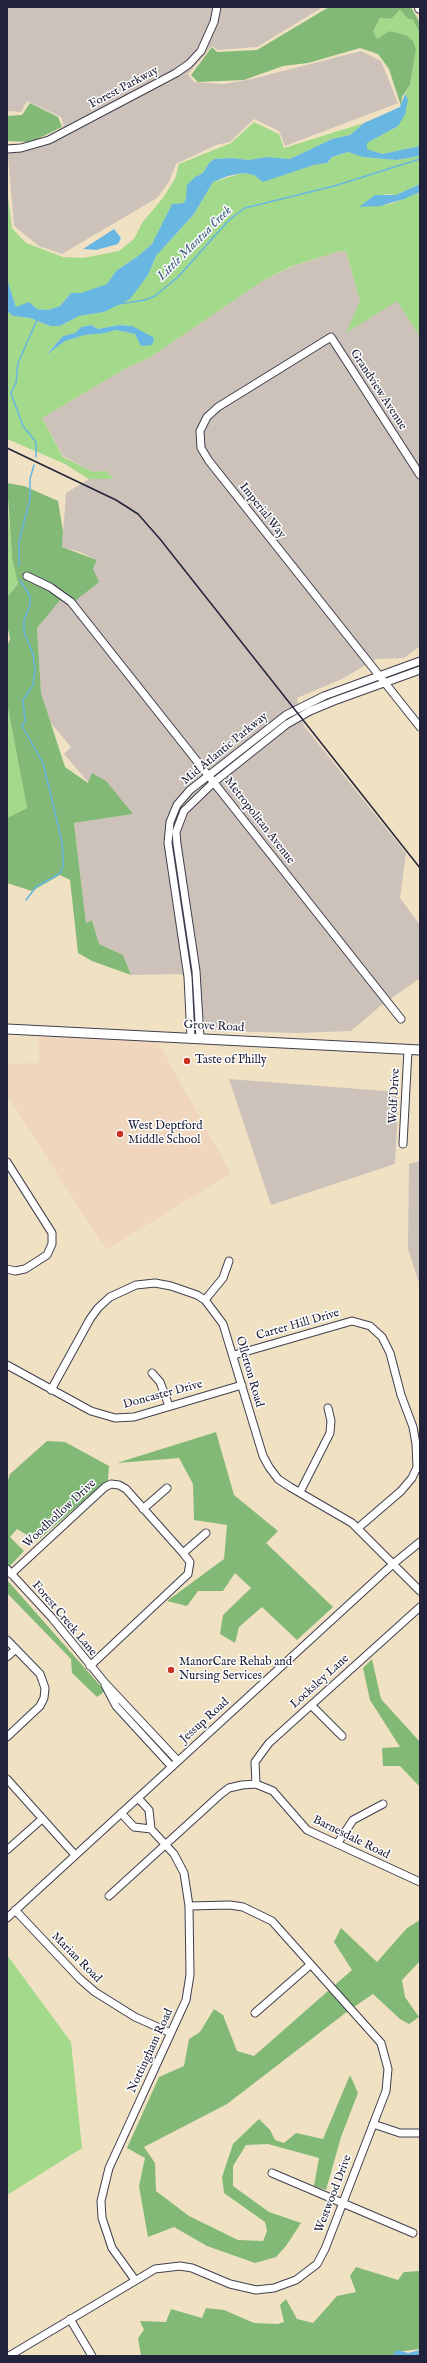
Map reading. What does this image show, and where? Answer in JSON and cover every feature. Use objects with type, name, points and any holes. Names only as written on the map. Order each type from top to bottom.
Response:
[{"type":"main road","name":"Grove Road","points":[[7,1028],[420,1050]]},
{"type":"street","name":"Forest Parkway","points":[[7,149],[21,148],[49,140],[176,73],[189,64],[201,51],[214,22],[216,7]]},
{"type":"street","name":"Grandview Avenue","points":[[331,337],[420,475]]},
{"type":"street","name":"Imperial Way","points":[[331,337],[218,407],[207,417],[200,431],[201,448],[214,468],[420,727]]},
{"type":"street","name":"Metropolitan Avenue","points":[[27,576],[50,587],[71,602],[401,1019]]},
{"type":"street","name":"Mid Atlantic Parkway","points":[[196,1038],[169,854],[168,830],[173,813],[183,797],[286,715],[312,701],[420,661]]},
{"type":"street","name":"Mid Atlantic Parkway","points":[[196,1038],[196,971],[176,832],[187,807],[214,782],[287,724],[334,701],[386,684],[420,670]]},
{"type":"street","name":"Wolf Drive","points":[[403,1144],[408,1050]]},
{"type":"street","points":[[7,1162],[52,1234],[52,1244],[47,1255],[25,1269],[16,1272],[7,1269]]},
{"type":"street","points":[[205,1300],[223,1278],[228,1260]]},
{"type":"street","name":"Ollerton Road","points":[[51,1390],[90,1319],[98,1308],[110,1297],[136,1285],[155,1283],[187,1290],[205,1300],[223,1324],[234,1355],[266,1462],[278,1479],[358,1528],[420,1591]]},
{"type":"street","name":"Carter Hill Drive","points":[[234,1355],[352,1321],[370,1326],[382,1337],[390,1353],[401,1395],[413,1427],[416,1444],[417,1467],[412,1478],[400,1491],[358,1528]]},
{"type":"street","name":"Doncaster Drive","points":[[7,1365],[91,1411],[115,1418],[134,1417],[242,1385]]},
{"type":"street","points":[[152,1373],[160,1382],[169,1406]]},
{"type":"street","points":[[300,1492],[330,1433],[328,1408]]},
{"type":"street","name":"Woodhollow Drive","points":[[9,1572],[108,1485],[116,1484],[122,1486],[183,1553],[190,1562],[188,1574],[90,1666]]},
{"type":"street","points":[[143,1509],[167,1488]]},
{"type":"street","points":[[183,1553],[206,1533]]},
{"type":"street","name":"Jessup Road","points":[[7,1918],[393,1564],[420,1542]]},
{"type":"street","name":"Forest Creek Lane","points":[[9,1572],[175,1764]]},
{"type":"street","name":"Locksley Lane","points":[[256,1784],[255,1762],[269,1743],[420,1607]]},
{"type":"street","points":[[7,1640],[40,1674],[44,1681],[44,1698],[40,1706],[7,1737]]},
{"type":"street","points":[[7,1657],[16,1649]]},
{"type":"street","points":[[311,1705],[342,1736]]},
{"type":"street","points":[[7,1779],[75,1855]]},
{"type":"street","name":"Barnesdale Road","points":[[109,1896],[229,1788],[242,1784],[256,1784],[273,1791],[307,1830],[420,1881]]},
{"type":"street","points":[[121,1813],[134,1827],[151,1829],[150,1810],[138,1798]]},
{"type":"street","points":[[337,1844],[353,1820],[383,1804]]},
{"type":"street","points":[[7,1850],[42,1819]]},
{"type":"street","name":"Nottingham Road","points":[[135,2280],[112,2248],[102,2218],[101,2201],[109,2168],[172,2033],[186,2000],[189,1987],[189,1906],[187,1884],[182,1867],[167,1845],[151,1829]]},
{"type":"street","name":"Westwood Drive","points":[[9,2356],[155,2269],[180,2266],[192,2268],[230,2284],[256,2290],[274,2288],[296,2280],[317,2264],[342,2203],[389,2082],[386,2056],[381,2043],[310,1965],[280,1928],[259,1913],[243,1907],[230,1905],[189,1906]]},
{"type":"street","name":"Marian Road","points":[[15,1910],[80,1979],[95,1992],[135,2017],[172,2033]]},
{"type":"street","points":[[255,2013],[310,1965]]},
{"type":"street","points":[[373,2124],[400,2133],[420,2133]]},
{"type":"street","points":[[272,2173],[413,2233]]},
{"type":"street","points":[[70,2319],[92,2356]]},
{"type":"shaded area","points":[[7,7],[323,7],[257,47],[218,50],[212,46],[188,74],[194,82],[224,84],[252,79],[361,51],[381,61],[398,103],[285,146],[279,131],[254,119],[230,142],[216,145],[176,164],[169,182],[157,198],[62,254],[39,246],[14,226],[7,144],[28,144],[53,134],[64,126],[61,117],[27,101],[21,112],[7,111]]},
{"type":"shaded area","points":[[346,251],[360,301],[347,332],[397,300],[420,337],[420,646],[404,658],[376,659],[342,679],[297,698],[304,726],[406,853],[400,898],[420,925],[420,978],[379,1007],[351,1031],[298,1033],[212,1031],[204,1020],[197,995],[188,977],[180,974],[131,975],[123,955],[99,944],[92,920],[86,923],[74,823],[133,814],[89,783],[64,754],[71,747],[50,722],[41,693],[37,628],[58,600],[93,569],[97,560],[80,552],[62,547],[66,493],[89,479],[113,479],[106,471],[93,472],[63,456],[42,418],[128,367],[149,358],[264,280],[291,267],[336,252]]},
{"type":"shaded area","name":"West Deptford Middle School","points":[[38,1035],[157,1041],[231,1173],[106,1250],[7,1095],[7,1064],[39,1063]]},
{"type":"shaded area","points":[[229,1079],[399,1092],[395,1164],[271,1205]]},
{"type":"shaded area","points":[[420,1161],[420,1286],[408,1249],[409,1164]]},
{"type":"green space","points":[[329,7],[411,7],[420,23],[420,33],[413,20],[408,19],[400,10],[391,19],[380,18],[373,31],[377,39],[389,31],[406,35],[413,41],[416,50],[410,85],[402,97],[401,106],[389,69],[378,54],[360,48],[308,63],[283,66],[244,80],[198,82],[191,75],[212,47],[217,52],[257,50]]},
{"type":"green space","points":[[400,10],[408,19],[413,20],[420,33],[420,146],[382,154],[367,149],[366,143],[398,126],[408,99],[405,94],[410,85],[416,50],[406,35],[389,31],[377,39],[373,31],[380,18],[391,19]]},
{"type":"green space","points":[[30,103],[58,117],[62,127],[31,142],[7,141],[7,116],[22,115]]},
{"type":"green space","points":[[254,122],[279,134],[284,148],[364,123],[350,135],[332,139],[290,159],[266,157],[249,160],[231,158],[214,159],[209,163],[203,173],[195,177],[184,203],[172,204],[152,244],[138,256],[116,271],[107,284],[81,293],[71,293],[60,306],[48,310],[37,309],[33,305],[16,307],[7,279],[7,189],[12,228],[26,243],[63,257],[83,258],[119,251],[134,239],[142,223],[162,199],[175,179],[179,164],[231,143]]},
{"type":"green space","points":[[348,152],[363,157],[396,160],[420,156],[420,184],[396,195],[385,194],[360,207],[391,204],[420,192],[420,337],[397,301],[346,333],[360,301],[346,251],[336,252],[290,267],[264,280],[149,358],[128,367],[42,418],[63,457],[93,472],[106,471],[114,479],[89,479],[63,463],[7,439],[7,311],[13,316],[30,318],[49,326],[60,326],[79,316],[104,312],[148,275],[156,256],[194,214],[213,182],[243,173],[254,175],[263,181],[314,165],[327,163],[332,157]],"holes":[[[91,325],[98,329],[119,325],[132,326],[142,346],[135,334],[116,330],[85,335],[65,341],[47,353],[63,336],[75,333],[81,327]]]},
{"type":"green space","points":[[7,483],[24,486],[58,501],[63,531],[62,547],[97,560],[93,569],[99,582],[75,601],[65,594],[37,628],[41,693],[65,767],[88,783],[92,773],[106,781],[133,814],[74,823],[86,923],[92,920],[99,944],[123,955],[131,975],[92,961],[78,953],[70,880],[60,875],[32,891],[7,883],[7,818],[27,808],[7,703],[7,646],[10,639],[7,624],[7,597],[18,584],[12,558]]},
{"type":"green space","points":[[7,495],[12,558],[18,584],[7,597]]},
{"type":"green space","points":[[7,703],[27,808],[7,818]]},
{"type":"green space","points":[[216,1432],[234,1495],[278,1531],[266,1543],[333,1607],[297,1640],[262,1607],[239,1627],[235,1643],[220,1634],[223,1615],[251,1588],[235,1573],[223,1591],[198,1591],[187,1606],[167,1601],[224,1559],[227,1525],[194,1520],[193,1484],[179,1458],[117,1463]]},
{"type":"green space","points":[[47,1441],[65,1442],[109,1466],[108,1480],[37,1541],[17,1529],[10,1537],[24,1551],[7,1569],[7,1483],[10,1474]]},
{"type":"green space","points":[[7,1580],[105,1691],[97,1697],[72,1673],[71,1659],[7,1593]]},
{"type":"green space","points":[[372,1659],[381,1699],[420,1742],[420,1787],[400,1766],[383,1766],[382,1748],[400,1747],[370,1700],[363,1668]]},
{"type":"green space","points":[[420,1920],[420,1961],[402,1980],[405,1997],[419,2017],[409,2024],[400,2019],[373,1994],[348,2011],[227,2104],[144,2147],[155,2163],[156,2191],[189,2216],[238,2240],[263,2241],[267,2231],[265,2222],[224,2193],[222,2177],[233,2144],[259,2119],[270,2130],[275,2140],[284,2143],[296,2133],[323,2139],[350,2075],[358,2093],[341,2137],[326,2190],[314,2186],[319,2158],[268,2144],[246,2145],[233,2166],[233,2186],[269,2212],[301,2223],[286,2246],[276,2257],[255,2263],[207,2246],[174,2227],[148,2237],[139,2186],[145,2158],[127,2148],[159,2077],[184,2066],[189,2039],[200,2032],[214,2009],[223,2015],[237,2051],[254,2056],[352,1970],[334,1942],[341,1928],[377,1962],[407,1928]]},
{"type":"green space","points":[[7,1955],[71,2042],[82,2148],[7,2195]]},
{"type":"green space","points":[[356,2267],[398,2280],[404,2272],[420,2271],[420,2349],[396,2352],[392,2356],[141,2356],[138,2338],[144,2330],[140,2321],[166,2322],[171,2309],[202,2318],[206,2308],[224,2310],[254,2323],[278,2324],[284,2322],[280,2305],[286,2299],[297,2319],[313,2323],[337,2296],[356,2292],[350,2276]]},
{"type":"water","points":[[405,94],[408,99],[405,115],[398,126],[367,143],[367,149],[382,154],[420,146],[420,156],[396,160],[363,157],[348,152],[332,157],[327,163],[314,165],[263,182],[254,175],[243,173],[228,176],[213,182],[194,214],[156,256],[148,275],[130,299],[104,312],[79,316],[60,326],[50,326],[30,318],[13,316],[7,311],[7,279],[16,307],[29,302],[37,309],[48,310],[60,306],[71,293],[81,293],[107,284],[116,271],[138,256],[152,244],[172,204],[184,203],[187,185],[195,177],[203,173],[209,163],[214,159],[231,158],[249,160],[266,157],[290,159],[332,139],[350,135],[364,123],[400,107]]},
{"type":"water","points":[[420,184],[420,192],[404,199],[380,206],[359,207],[375,195],[396,195]]},
{"type":"water","points":[[114,229],[121,238],[118,244],[96,250],[83,249]]},
{"type":"water","points":[[91,325],[98,329],[119,325],[132,326],[153,337],[154,340],[152,345],[141,346],[135,334],[116,330],[105,333],[85,335],[65,341],[46,355],[63,336],[75,333],[81,327]]},
{"type":"water","points":[[398,2350],[408,2353],[420,2350],[420,2356],[391,2356]]},
{"type":"waterway","name":"Little Mantua Creek","points":[[119,304],[145,300],[155,296],[178,277],[229,220],[245,208],[334,186],[420,159]]},
{"type":"waterway","points":[[36,457],[36,442],[23,426],[11,393],[16,383],[18,363],[37,320]]},
{"type":"waterway","points":[[19,566],[19,541],[30,499],[30,479],[34,465]]},
{"type":"waterway","points":[[20,580],[30,596],[30,605],[24,620],[24,632],[33,654],[35,670],[33,685],[23,700],[25,721],[22,726],[43,763],[62,842],[63,855],[63,867],[59,874],[36,887],[26,900]]},
{"type":"railway","points":[[7,448],[116,500],[138,514],[160,539],[420,868]]},
{"type":"place","name":"Taste of Philly","points":[[187,1061]]},
{"type":"place","name":"West Deptford Middle School","points":[[120,1134]]},
{"type":"place","name":"ManorCare Rehab and Nursing Services","points":[[171,1670]]}]
